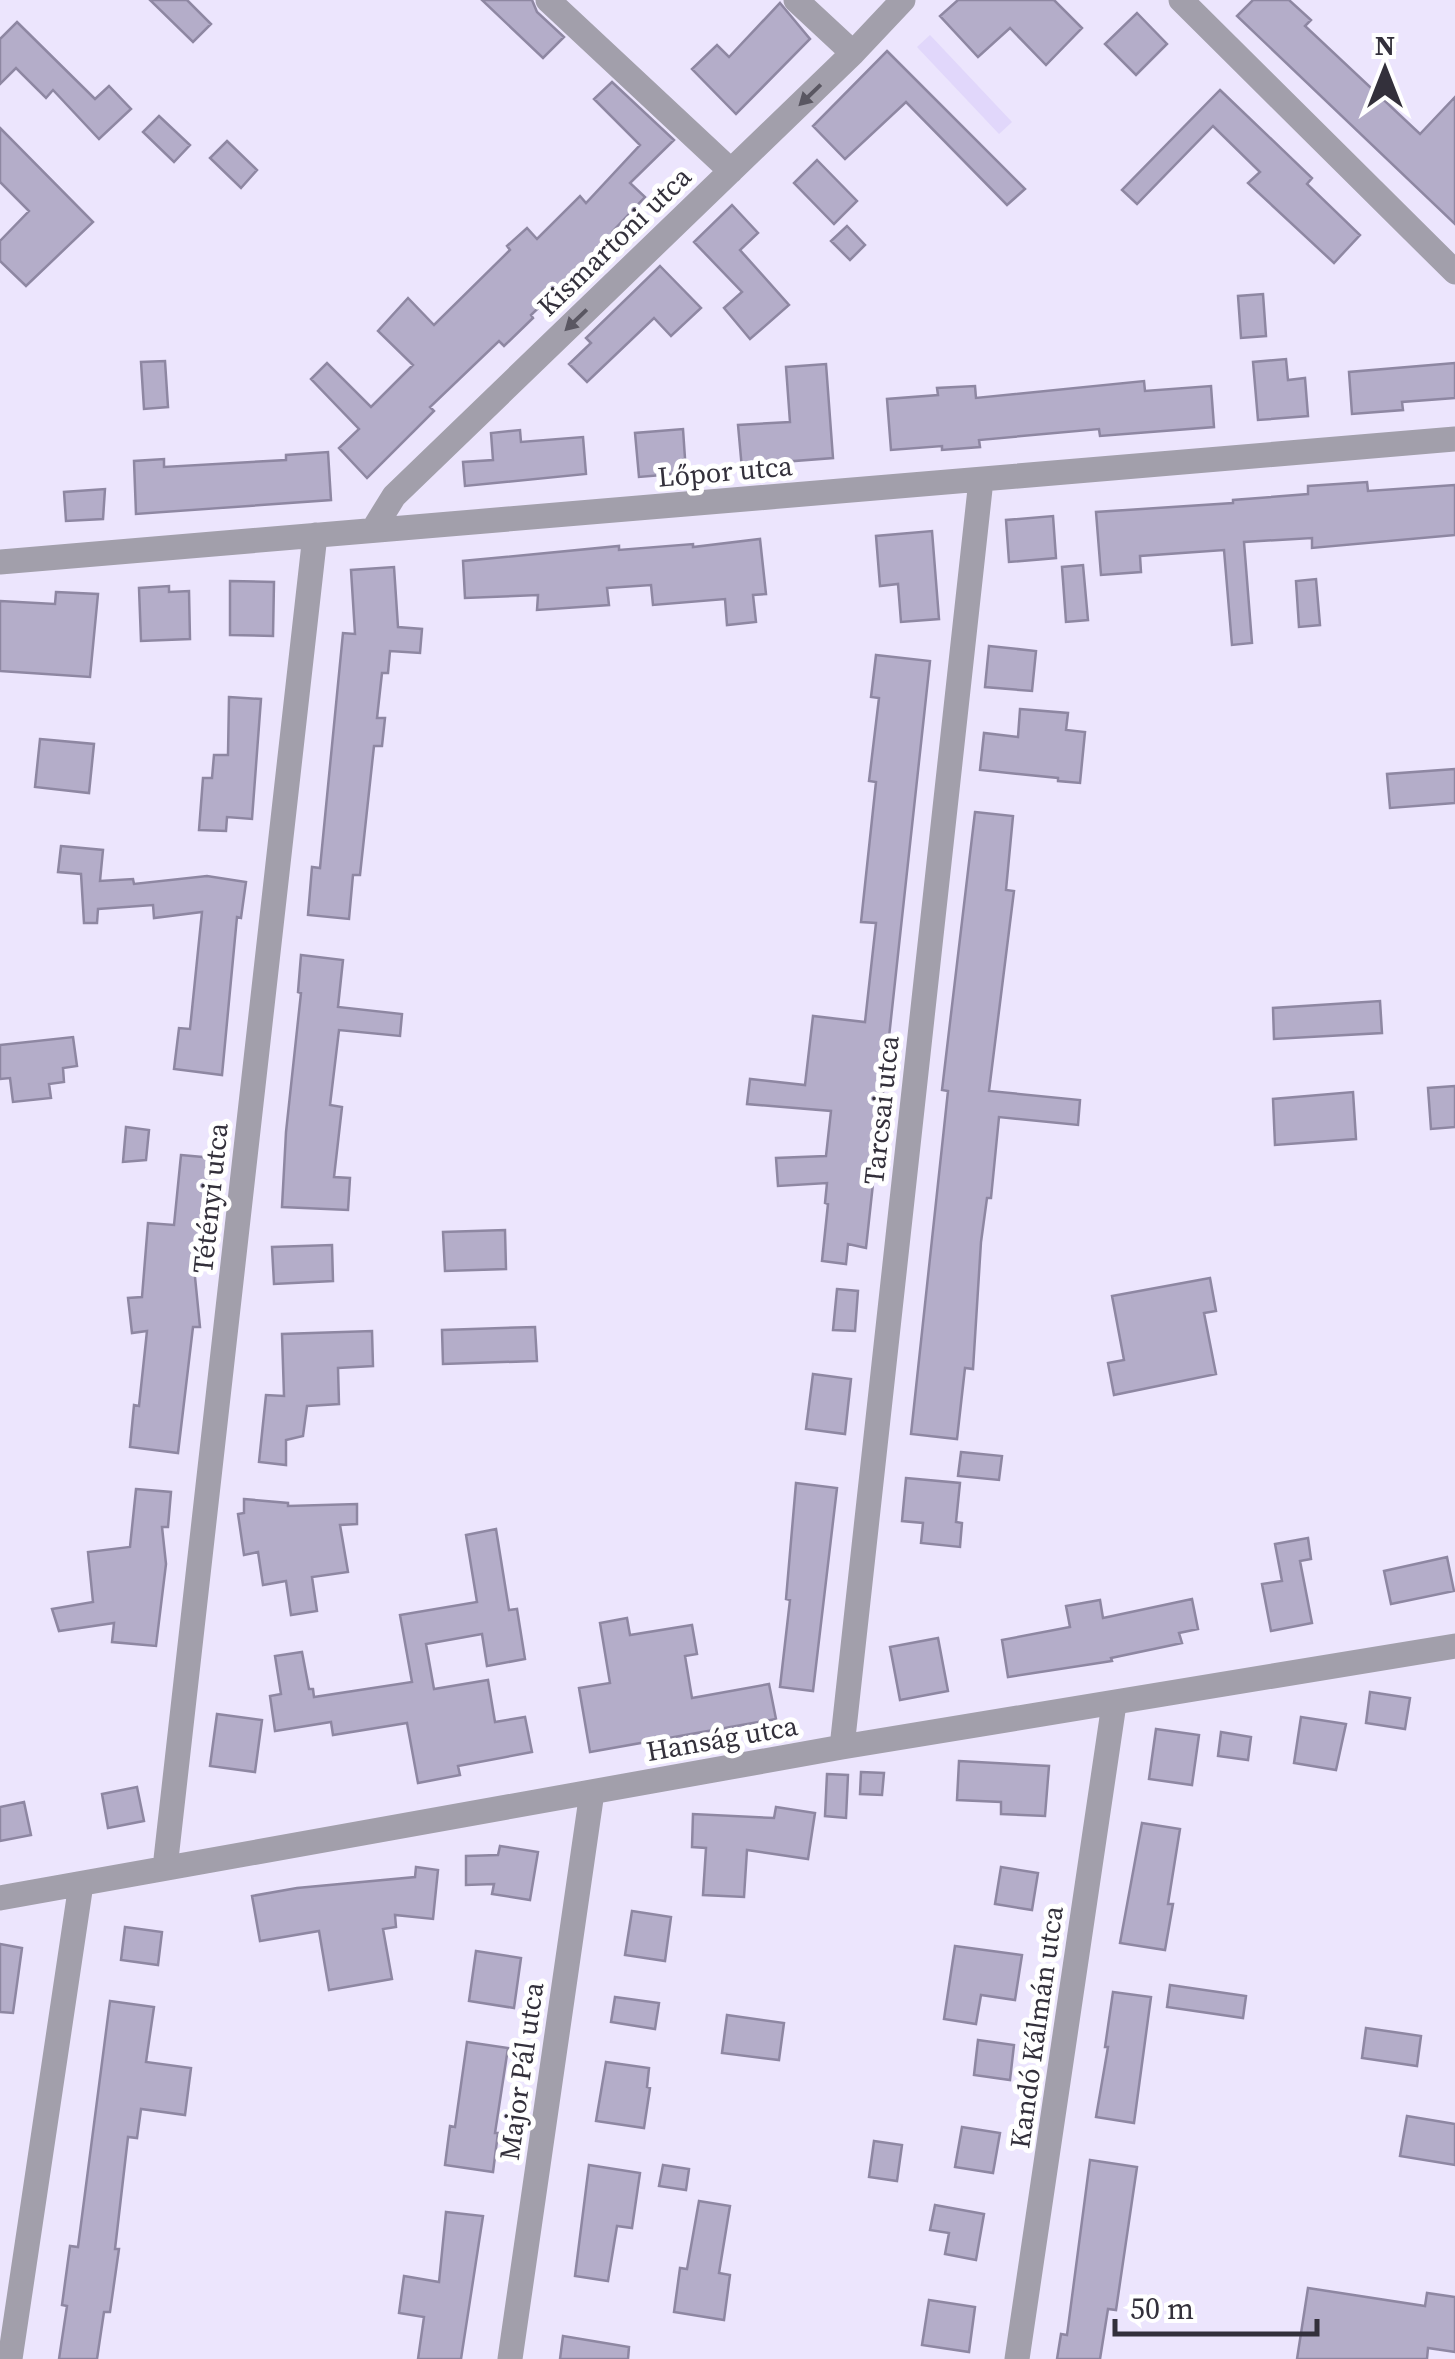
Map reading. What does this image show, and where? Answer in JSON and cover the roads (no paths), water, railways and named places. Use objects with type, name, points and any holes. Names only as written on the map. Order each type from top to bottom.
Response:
[{"type":"street","points":[[548,0],[731,171]]},
{"type":"street","points":[[796,0],[853,53]]},
{"type":"street","name":"Kismartoni utca","points":[[373,530],[394,496],[853,53],[903,0]]},
{"type":"street","points":[[1181,0],[1455,272]]},
{"type":"street","name":"Lőpor utca","points":[[0,562],[1455,439]]},
{"type":"street","name":"Tarcsai utca","points":[[842,1748],[980,480]]},
{"type":"street","name":"Tétényi utca","points":[[165,1868],[315,535]]},
{"type":"street","name":"Hanság utca","points":[[0,1898],[842,1748],[1455,1646]]},
{"type":"street","name":"Kandó Kálmán utca","points":[[1017,2359],[1114,1704]]},
{"type":"street","name":"Major Pál utca","points":[[510,2359],[592,1792]]},
{"type":"street","points":[[10,2359],[81,1884]]}]
